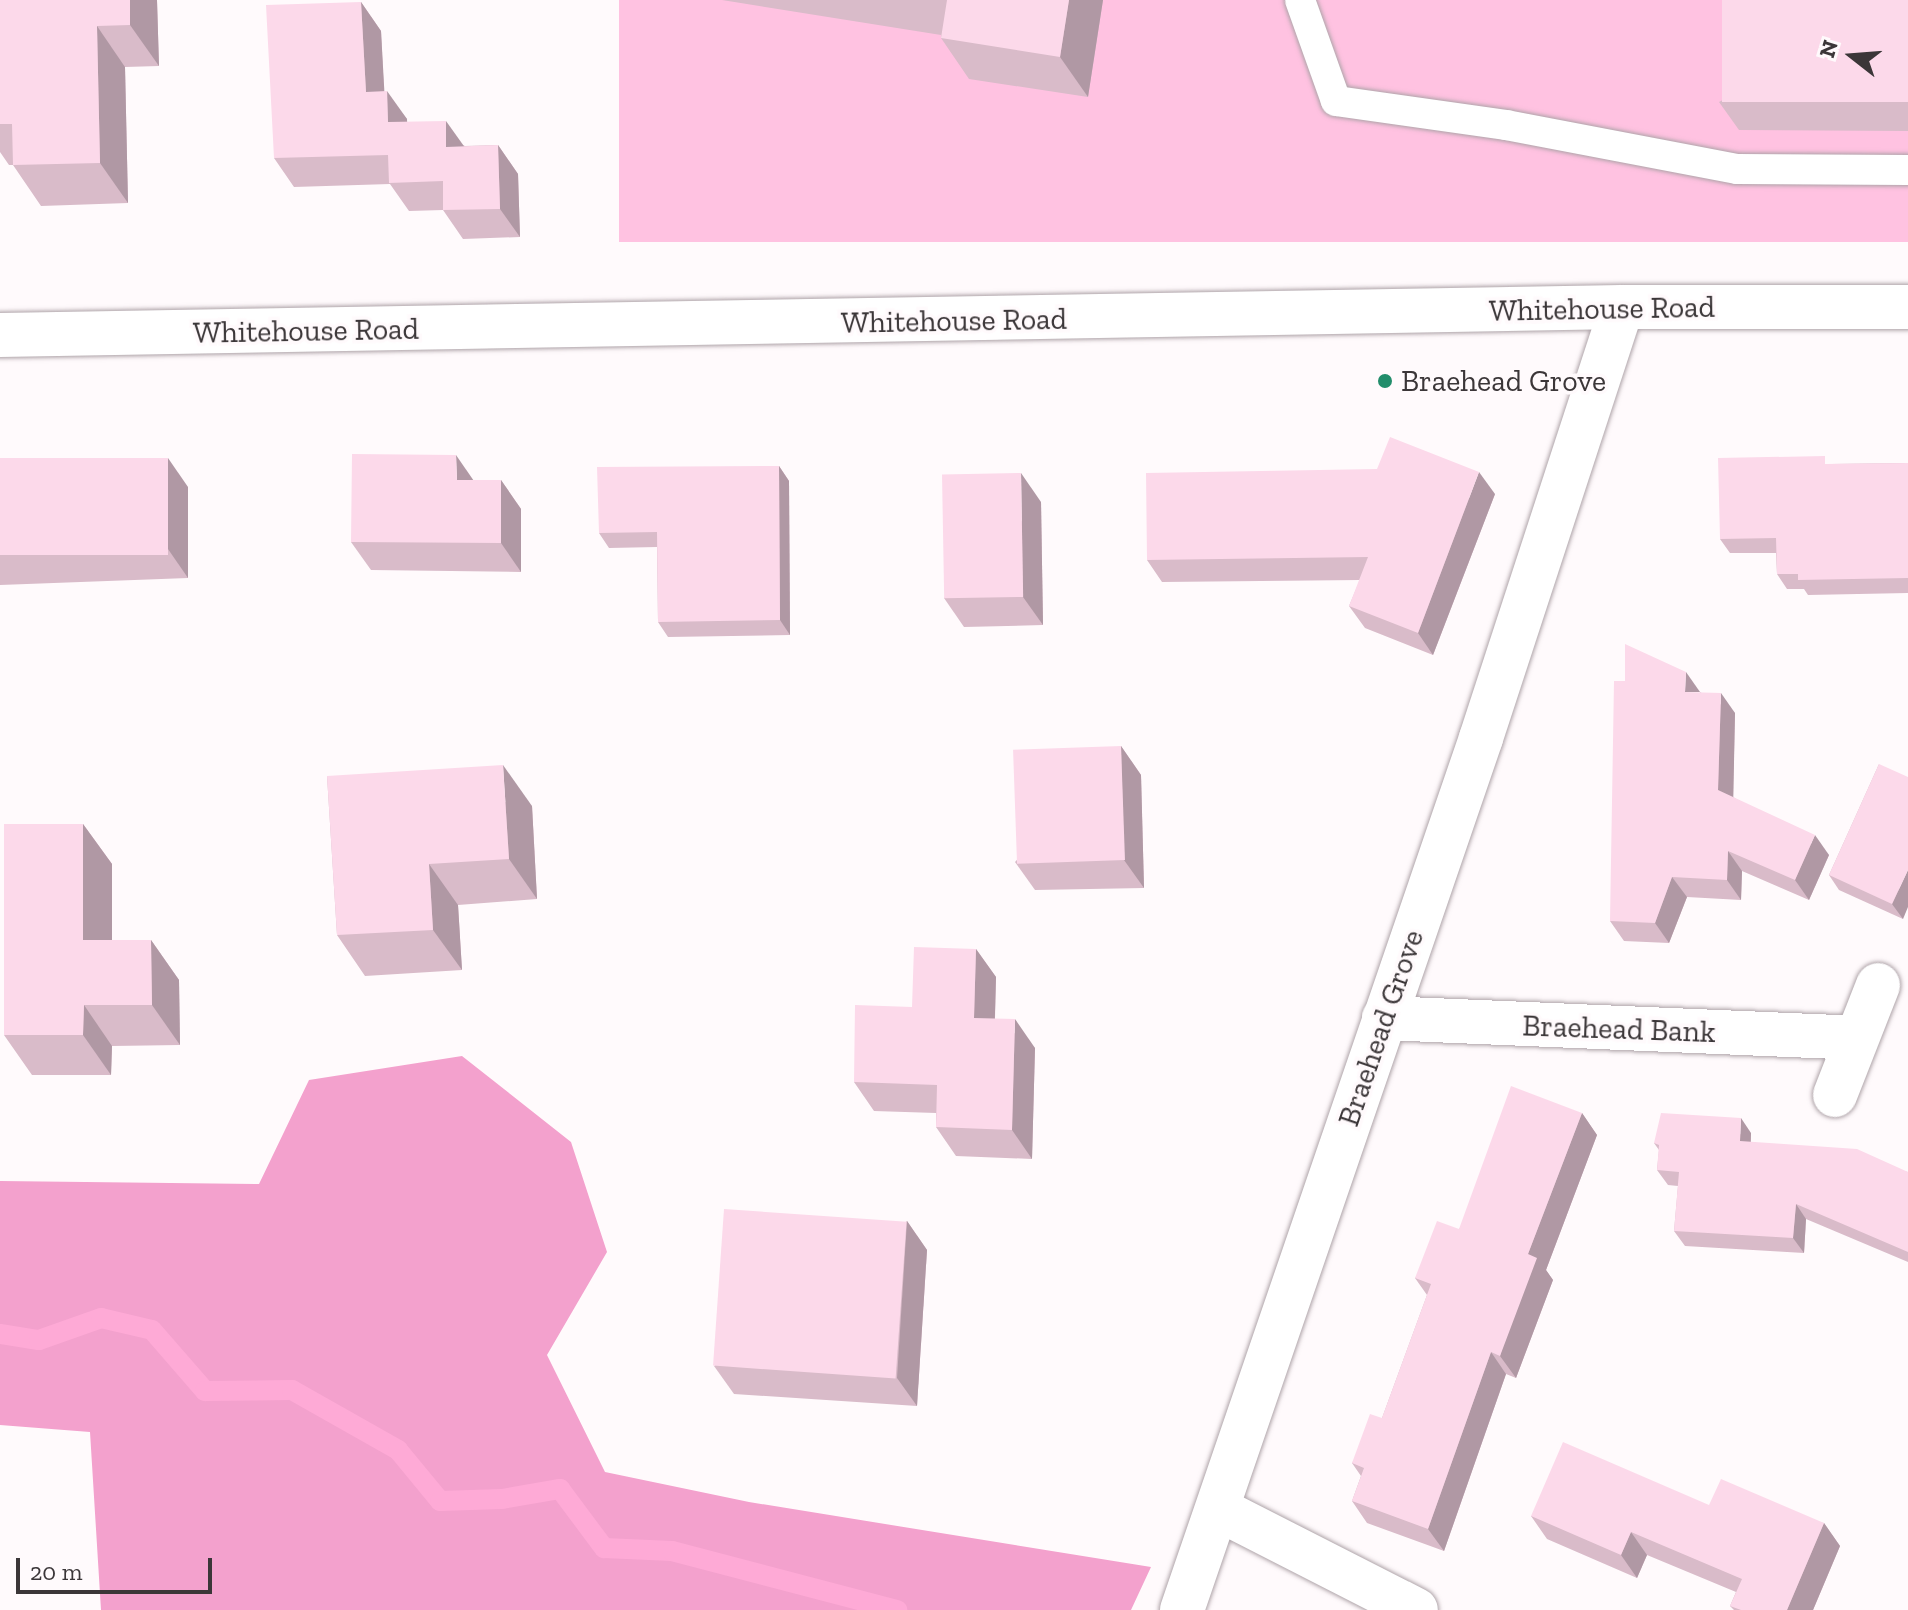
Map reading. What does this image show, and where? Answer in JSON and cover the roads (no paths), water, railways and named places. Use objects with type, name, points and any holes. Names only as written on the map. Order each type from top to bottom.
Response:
[{"type":"street","name":"Whitehouse Road","points":[[0,335],[1622,307],[1908,307]]},
{"type":"street","name":"Braehead Grove","points":[[1182,1610],[1622,307]]},
{"type":"street","points":[[1835,1095],[1878,985]]},
{"type":"street","name":"Braehead Bank","points":[[1384,1018],[1855,1038]]},
{"type":"street","points":[[1218,1509],[1416,1610]]},
{"type":"lane","points":[[1300,0],[1336,101],[1506,125],[1737,169],[1908,170]]},
{"type":"waterway","points":[[0,1334],[39,1340],[101,1318],[152,1330],[205,1391],[292,1390],[398,1450],[440,1501],[502,1499],[560,1489],[604,1548],[672,1551],[897,1610]]},
{"type":"place","name":"Braehead Grove","points":[[1385,381]]}]
